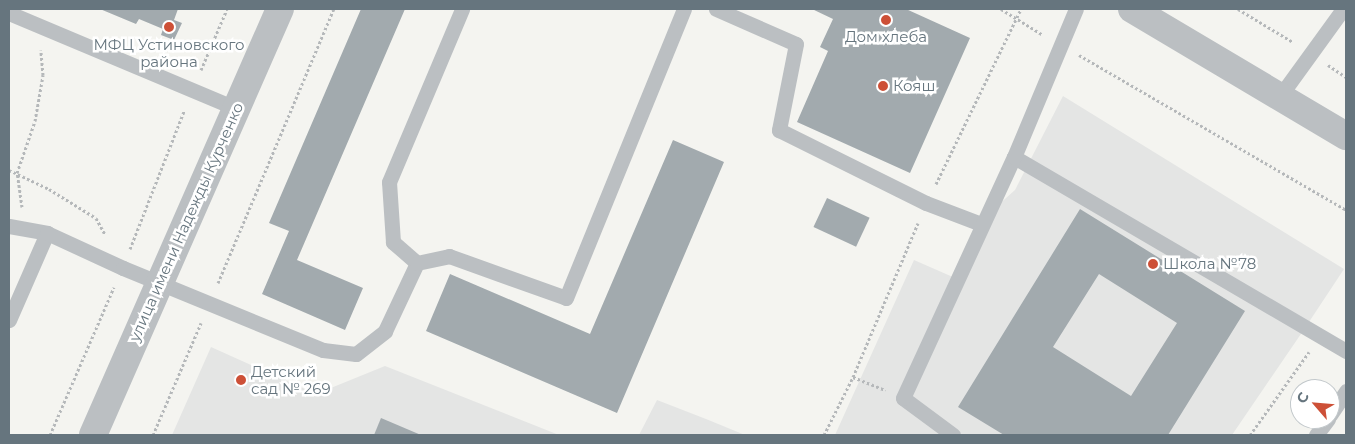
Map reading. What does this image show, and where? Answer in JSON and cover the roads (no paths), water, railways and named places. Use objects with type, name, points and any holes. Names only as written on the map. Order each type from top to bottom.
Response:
[{"type":"street","name":"улица имени Надежды Курченко","points":[[93,435],[158,283],[280,9]]},
{"type":"street","points":[[1132,9],[1346,136]]},
{"type":"lane","points":[[417,263],[393,242],[389,182],[462,9]]},
{"type":"lane","points":[[417,263],[449,256],[566,298],[684,9]]},
{"type":"lane","points":[[716,9],[796,44],[779,130],[926,204],[981,224]]},
{"type":"lane","points":[[953,435],[904,398],[981,224],[1014,157],[1076,9]]},
{"type":"lane","points":[[1280,96],[1343,9]]},
{"type":"lane","points":[[13,14],[235,108]]},
{"type":"lane","points":[[1014,157],[1346,351]]},
{"type":"lane","points":[[9,226],[47,233],[158,283],[323,350],[356,354],[385,331],[417,263]]},
{"type":"lane","points":[[9,320],[47,233]]},
{"type":"lane","points":[[1340,405],[1346,392]]},
{"type":"place","name":"Дом хлеба","points":[[886,20]]},
{"type":"place","name":"МФЦ Устиновского района","points":[[169,27]]},
{"type":"place","name":"Кояш","points":[[883,86]]},
{"type":"place","name":"Школа №78","points":[[1153,264]]},
{"type":"place","name":"Детский сад № 269","points":[[241,380]]}]
